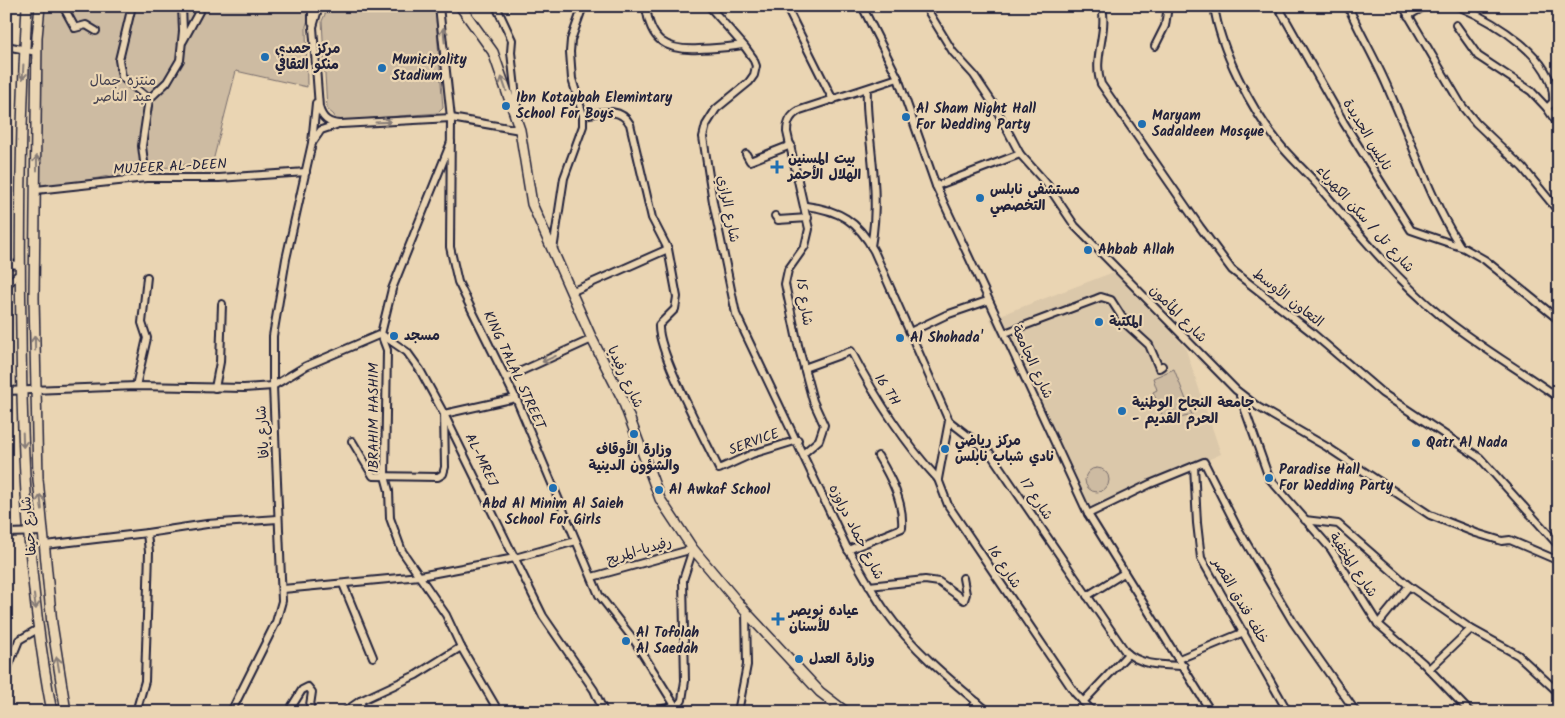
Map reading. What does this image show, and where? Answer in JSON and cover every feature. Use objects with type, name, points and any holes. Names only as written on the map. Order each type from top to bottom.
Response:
[{"type":"main road","name":"شارع حيفا","points":[[27,6],[21,105],[21,392],[28,533],[38,629],[52,712]]},
{"type":"main road","name":"شارع حيفا","points":[[40,6],[37,52],[34,298],[38,480],[52,624],[66,712]]},
{"type":"main road","name":"شارع رفيديا","points":[[460,6],[493,52],[520,130],[532,204],[570,292],[622,398],[660,499],[693,549],[746,612],[820,692],[846,712]]},
{"type":"street","points":[[63,6],[75,28],[86,25],[96,31]]},
{"type":"street","points":[[132,6],[119,60],[122,76],[149,99]]},
{"type":"street","points":[[146,178],[142,146],[149,99],[167,82],[180,60],[182,6]]},
{"type":"street","points":[[182,44],[202,6]]},
{"type":"street","points":[[312,6],[320,113],[324,118],[338,124]]},
{"type":"street","points":[[313,27],[319,6]]},
{"type":"street","name":"KING TALAL STREET","points":[[439,6],[452,118],[450,247],[458,282],[516,398],[599,595],[634,640],[678,709]]},
{"type":"street","points":[[312,143],[321,130],[338,124],[452,118],[520,130],[511,52],[512,40],[496,6]]},
{"type":"street","points":[[553,254],[564,178],[581,133],[583,115],[572,79],[570,52],[571,40],[583,6]]},
{"type":"street","points":[[646,6],[654,33],[668,47],[681,50],[718,50],[742,45]]},
{"type":"street","name":"شارع الرازي","points":[[709,6],[753,58],[756,66],[749,82],[716,109],[704,131],[703,143],[736,314],[798,440]]},
{"type":"street","points":[[786,6],[833,100]]},
{"type":"street","name":"شارع الجامعة","points":[[862,6],[882,42],[898,78],[936,186],[987,301],[1005,333],[1088,514],[1211,712]]},
{"type":"street","name":"شارع المأمون","points":[[925,6],[953,52],[974,75],[994,105],[1020,154],[1046,184],[1088,242],[1216,371],[1258,407],[1327,447],[1426,513],[1459,528],[1502,541],[1510,540],[1559,562]]},
{"type":"street","name":"التعاون الأوسط","points":[[1102,6],[1104,25],[1097,73],[1101,84],[1232,270],[1310,331],[1382,393],[1480,458],[1559,546]]},
{"type":"street","points":[[1154,46],[1165,26],[1168,6]]},
{"type":"street","name":"شارع تل / سكن الكهرباء","points":[[1214,6],[1222,39],[1238,74],[1262,120],[1282,148],[1312,178],[1384,261],[1424,300],[1475,342],[1559,398]]},
{"type":"street","name":"نابلس الجديدة","points":[[1278,6],[1344,123],[1409,227],[1418,234],[1460,246],[1485,260],[1559,320]]},
{"type":"street","name":"نابلس الجديدة","points":[[1348,6],[1391,93],[1421,173],[1440,215],[1460,246]]},
{"type":"street","points":[[1403,6],[1462,106],[1476,123],[1522,168],[1559,212]]},
{"type":"street","points":[[1408,16],[1426,6]]},
{"type":"street","points":[[1458,6],[1493,24],[1524,46],[1539,63],[1554,89],[1553,102],[1547,108]]},
{"type":"street","points":[[1456,25],[1468,44],[1481,59],[1527,88],[1547,108],[1559,126]]},
{"type":"street","points":[[6,46],[37,52]]},
{"type":"street","name":"شارع 15","points":[[804,453],[819,440],[824,429],[804,368],[786,279],[790,266],[805,246],[809,235],[806,206],[787,132],[791,117],[797,112],[898,78]]},
{"type":"street","name":"شارع يافا","points":[[231,712],[276,622],[283,589],[278,519],[278,464],[273,386],[273,336],[286,259],[312,143],[317,89]]},
{"type":"street","points":[[867,89],[866,104],[876,218],[871,246]]},
{"type":"street","points":[[570,292],[668,249],[652,218],[628,120],[615,112],[583,115]]},
{"type":"street","name":"IBRAHIM HASHIM","points":[[452,139],[392,289],[381,334],[386,350],[385,476],[389,491],[390,518],[402,551],[446,615],[461,647],[499,712]]},
{"type":"street","points":[[746,154],[750,161],[791,145]]},
{"type":"street","points":[[936,186],[1020,154]]},
{"type":"street","name":"MUJEER AL-DEEN","points":[[36,190],[146,178],[219,178],[306,172]]},
{"type":"street","name":"شارع 17","points":[[806,206],[826,209],[843,216],[857,226],[871,246],[948,421],[990,453],[1128,654]]},
{"type":"street","points":[[776,216],[778,220],[783,222],[808,218]]},
{"type":"street","name":"SERVICE","points":[[668,249],[677,302],[675,309],[661,322],[660,332],[675,375],[719,469],[752,454],[798,440]]},
{"type":"street","points":[[6,264],[20,269],[6,286]]},
{"type":"street","points":[[136,386],[147,338],[142,323],[147,277]]},
{"type":"street","points":[[1005,333],[1088,301],[1106,298],[1113,303],[1132,330],[1149,345],[1159,368],[1162,366]]},
{"type":"street","points":[[910,332],[987,301]]},
{"type":"street","points":[[215,388],[220,362],[222,304]]},
{"type":"street","points":[[6,391],[37,392],[136,386],[215,388],[273,386],[306,366],[381,334]]},
{"type":"street","name":"AL-MREJ","points":[[381,334],[407,352],[444,414],[543,616],[594,690],[604,712]]},
{"type":"street","points":[[506,378],[592,339]]},
{"type":"street","name":"16 TH","points":[[804,368],[851,351],[878,402],[922,462],[938,479]]},
{"type":"street","name":"شارع المخفية","points":[[1232,385],[1243,400],[1269,478],[1331,549],[1378,624],[1429,669],[1470,712]]},
{"type":"street","points":[[352,441],[373,476],[438,476],[443,474],[445,467],[444,414],[516,398]]},
{"type":"street","points":[[938,479],[948,421]]},
{"type":"street","name":"شارع حماد دراوزه","points":[[798,440],[848,550],[892,620],[914,646],[946,677],[989,712]]},
{"type":"street","points":[[848,550],[902,528],[903,517],[894,483],[878,456]]},
{"type":"street","points":[[1088,514],[1204,462],[1237,527],[1293,622],[1356,712]]},
{"type":"street","name":"خلف فندق القصر","points":[[1194,466],[1201,558],[1288,712]]},
{"type":"street","name":"شارع 16","points":[[938,479],[956,519],[1075,693],[1093,712]]},
{"type":"street","points":[[45,545],[207,524],[278,519]]},
{"type":"street","points":[[1305,520],[1338,524],[1409,586],[1471,629],[1518,655],[1559,693]]},
{"type":"street","points":[[6,533],[44,532]]},
{"type":"street","points":[[136,712],[145,682],[149,552],[147,533]]},
{"type":"street","points":[[283,589],[420,576],[515,558],[576,540]]},
{"type":"street","points":[[648,712],[678,709],[682,700],[686,680],[683,580],[693,549]]},
{"type":"street","name":"رفيديا-المريج","points":[[592,577],[693,549]]},
{"type":"street","points":[[1087,596],[1124,573]]},
{"type":"street","points":[[869,586],[925,580],[939,582],[964,600],[966,594],[963,578]]},
{"type":"street","points":[[343,584],[373,657]]},
{"type":"street","points":[[1378,624],[1409,586]]},
{"type":"street","points":[[738,712],[747,665],[746,612]]},
{"type":"street","points":[[6,672],[21,638],[38,629]]},
{"type":"street","points":[[1429,669],[1471,629]]},
{"type":"street","points":[[1179,658],[1244,632]]},
{"type":"street","points":[[344,712],[360,701],[416,675],[461,647]]},
{"type":"street","points":[[6,649],[13,653]]},
{"type":"street","points":[[1083,702],[1128,654],[1153,664],[1184,666]]},
{"type":"street","points":[[292,706],[302,690],[308,687],[312,692],[310,712]]},
{"type":"street","points":[[360,701],[364,712]]},
{"type":"street","points":[[967,712],[977,702]]},
{"type":"shaded area","name":"جامعة النجاح الوطنية - الحرم القديم","points":[[1114,272],[1185,347],[1221,454],[1091,512],[990,319]]},
{"type":"green space","name":"منتزه جمال عبد الناصر","points":[[41,6],[313,6],[306,26],[307,87],[236,71],[213,161],[119,174],[36,190]]},
{"type":"green space","name":"Municipality Stadium","points":[[381,6],[435,6],[443,108],[438,113],[335,121],[334,115],[327,109],[322,21],[326,12]]},
{"type":"green space","points":[[1174,369],[1192,415],[1165,422],[1153,392],[1157,390],[1153,378]]},
{"type":"green space","points":[[1097,468],[1106,471],[1109,480],[1106,489],[1097,492],[1088,489],[1085,480],[1088,471]]},
{"type":"place","name":"مركز حمدي منكو الثقافي","points":[[265,57]]},
{"type":"place","name":"Municipality Stadium","points":[[382,68]]},
{"type":"place","name":"Ibn Kotaybah Elemintary School For Boys","points":[[506,106]]},
{"type":"place","name":"Al Sham Night Hall For Wedding Party","points":[[906,117]]},
{"type":"place","name":"Maryam Sadaldeen Mosque","points":[[1142,124]]},
{"type":"place","name":"بيت المسنين الهلال الأحمر","points":[[777,167]]},
{"type":"place","name":"مستشفى نابلس التخصصي","points":[[980,198]]},
{"type":"place","name":"Ahbab Allah","points":[[1088,250]]},
{"type":"place","name":"المكتبة","points":[[1099,322]]},
{"type":"place","name":"مسجد","points":[[394,336]]},
{"type":"place","name":"Al Shohada'","points":[[900,338]]},
{"type":"place","name":"جامعة النجاح الوطنية - الحرم القديم","points":[[1122,411]]},
{"type":"place","name":"وزارة الأوقاف والشؤون الدينية","points":[[634,434]]},
{"type":"place","name":"Qatr Al Nada","points":[[1416,443]]},
{"type":"place","name":"مركز رياضي نادي شباب نابلس","points":[[945,449]]},
{"type":"place","name":"Paradise Hall For Wedding Party","points":[[1269,478]]},
{"type":"place","name":"Abd Al Minim Al Saieh School For Girls","points":[[553,488]]},
{"type":"place","name":"Al Awkaf School","points":[[659,490]]},
{"type":"place","name":"عياده نويصر للأسنان","points":[[778,619]]},
{"type":"place","name":"Al Tofolah Al Saedah","points":[[626,641]]},
{"type":"place","name":"وزارة العدل","points":[[799,659]]}]
